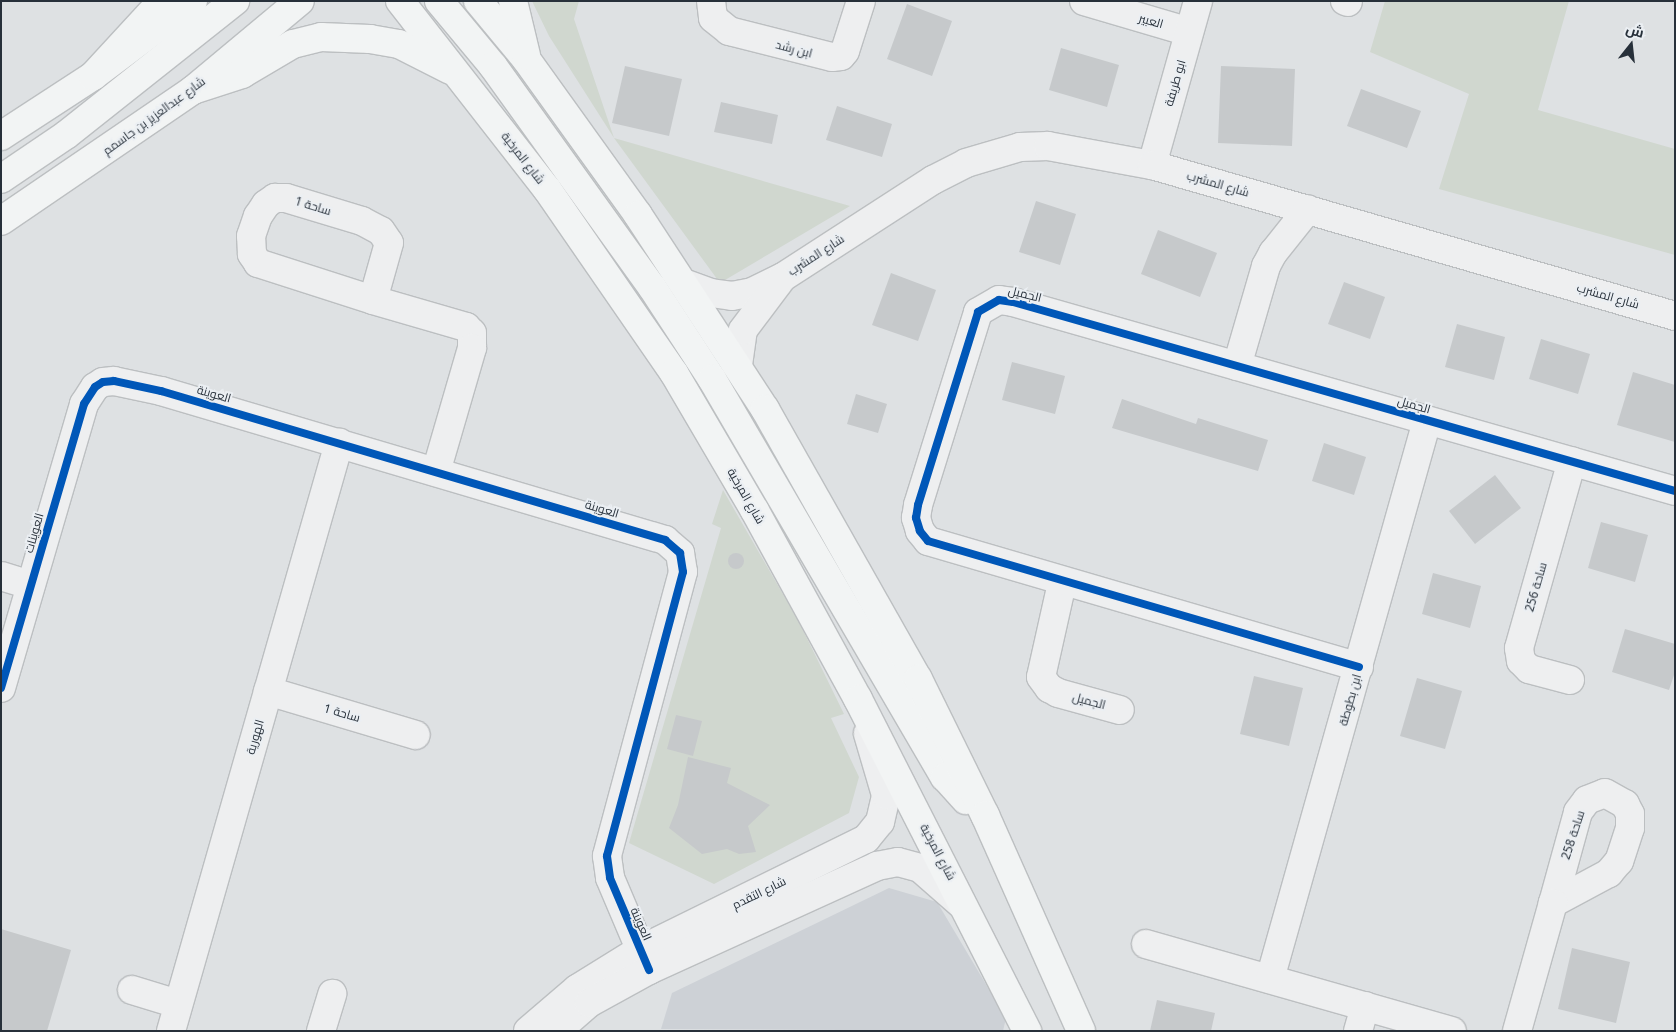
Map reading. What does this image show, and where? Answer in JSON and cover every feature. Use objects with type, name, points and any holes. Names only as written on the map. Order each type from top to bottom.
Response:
[{"type":"main road","points":[[93,76],[162,1]]},
{"type":"main road","points":[[1,136],[93,76],[193,1]]},
{"type":"main road","points":[[1,178],[66,135],[235,1]]},
{"type":"main road","name":"شارع عبدالعزيز بن جاسمم","points":[[1,221],[193,90],[300,1]]},
{"type":"main road","name":"شارع المرخية","points":[[400,1],[547,189],[674,373],[755,511],[858,699],[968,911],[1027,1031]]},
{"type":"main road","points":[[439,1],[504,81],[652,287],[712,379],[945,777],[984,816]]},
{"type":"main road","points":[[478,1],[526,59],[686,284],[738,365],[913,670],[984,816],[1081,1031]]},
{"type":"main road","points":[[513,1],[526,59]]},
{"type":"main road","points":[[193,90],[242,74],[293,44],[321,37],[370,38],[399,44],[460,76]]},
{"type":"street","name":"ابن رشد","points":[[711,1],[713,18],[729,31],[832,57],[841,56],[845,51],[861,1]]},
{"type":"street","name":"العبير","points":[[1084,1],[1189,32]]},
{"type":"street","name":"ابو طريفة","points":[[1152,166],[1198,1]]},
{"type":"street","name":"شارع المشرب","points":[[686,284],[712,293],[732,296],[752,292],[783,277],[932,180],[993,154],[1020,147],[1048,146],[1152,166],[1308,209],[1675,316]]},
{"type":"street","name":"ساحة 1","points":[[373,300],[388,243],[381,231],[362,221],[286,198],[275,198],[266,204],[251,236],[252,254],[258,263],[373,300],[466,328],[472,333],[472,348],[436,472]]},
{"type":"street","points":[[1237,366],[1266,266],[1273,253],[1308,209]]},
{"type":"street","name":"شارع المشرب","points":[[738,365],[743,330],[783,277]]},
{"type":"street","name":"الجميل","points":[[1359,667],[1062,583],[928,541],[920,531],[916,518],[918,505],[978,312],[999,300],[1013,302],[1675,491]]},
{"type":"street","name":"العوينة","points":[[95,387],[114,381],[161,390],[665,540],[680,553],[683,572],[679,592],[607,856],[610,878],[645,960]]},
{"type":"street","name":"العوينات","points":[[1,688],[84,404],[95,387]]},
{"type":"street","name":"ابن بطوطة","points":[[1270,979],[1427,421]]},
{"type":"street","name":"الهورية","points":[[171,1031],[339,443]]},
{"type":"street","name":"ساحة 256","points":[[1570,680],[1529,669],[1521,660],[1519,648],[1572,461]]},
{"type":"street","points":[[1,576],[31,585]]},
{"type":"street","name":"الجميل","points":[[1062,583],[1041,677],[1058,693],[1120,710]]},
{"type":"street","name":"ساحة 1","points":[[268,691],[416,735]]},
{"type":"street","name":"شارع التقدم","points":[[557,1031],[645,960],[866,839],[873,832],[882,816],[886,795],[858,699]]},
{"type":"street","name":"شارع التقدم","points":[[528,1031],[577,989],[890,862],[920,868],[968,911]]},
{"type":"street","points":[[1518,1031],[1553,903]]},
{"type":"street","points":[[1146,944],[1270,979],[1362,1018],[1452,1031]]},
{"type":"street","points":[[132,990],[178,1004]]},
{"type":"street","points":[[321,1031],[332,994]]},
{"type":"shaded area","points":[[532,1],[579,1],[574,19],[614,138],[549,36]]},
{"type":"shaded area","points":[[1385,1],[1569,1],[1538,110],[1675,149],[1675,255],[1439,189],[1469,94],[1370,52]]},
{"type":"shaded area","points":[[614,138],[850,206],[720,283]]},
{"type":"shaded area","points":[[723,490],[799,622],[844,714],[831,718],[859,777],[849,813],[714,884],[629,843],[721,528],[712,524]]},
{"type":"shaded area","points":[[889,888],[937,902],[1006,1018],[1003,1031],[661,1029],[672,993]]},
{"type":"building","points":[[907,4],[952,21],[932,76],[887,59]]},
{"type":"building","points":[[1061,48],[1119,65],[1107,107],[1049,90]]},
{"type":"building","points":[[625,66],[682,79],[669,136],[612,123]]},
{"type":"building","points":[[1221,66],[1295,69],[1292,146],[1218,143]]},
{"type":"building","points":[[1361,89],[1421,111],[1407,148],[1347,126]]},
{"type":"building","points":[[721,102],[778,115],[772,144],[714,132]]},
{"type":"building","points":[[837,106],[892,124],[882,157],[826,140]]},
{"type":"building","points":[[1036,201],[1076,214],[1060,265],[1019,252]]},
{"type":"building","points":[[1158,230],[1217,253],[1200,297],[1141,274]]},
{"type":"building","points":[[891,273],[936,290],[918,341],[872,325]]},
{"type":"building","points":[[1344,282],[1385,297],[1370,339],[1328,324]]},
{"type":"building","points":[[1457,324],[1505,337],[1494,380],[1445,367]]},
{"type":"building","points":[[1541,339],[1590,354],[1578,394],[1529,379]]},
{"type":"building","points":[[1012,362],[1065,376],[1055,414],[1002,400]]},
{"type":"building","points":[[1633,372],[1675,385],[1675,442],[1617,425]]},
{"type":"building","points":[[856,394],[887,404],[878,433],[847,424]]},
{"type":"building","points":[[1122,399],[1196,424],[1198,418],[1268,440],[1258,471],[1112,428]]},
{"type":"building","points":[[1324,443],[1366,457],[1354,495],[1312,481]]},
{"type":"building","points":[[1495,475],[1521,508],[1475,544],[1449,511]]},
{"type":"building","points":[[1601,522],[1648,535],[1635,582],[1588,568]]},
{"type":"building","points":[[733,553],[739,553],[744,558],[742,567],[733,569],[728,564],[728,558]]},
{"type":"building","points":[[1433,573],[1481,586],[1470,628],[1422,614]]},
{"type":"building","points":[[1625,629],[1675,644],[1675,672],[1669,690],[1612,672]]},
{"type":"building","points":[[1254,676],[1303,688],[1289,746],[1240,734]]},
{"type":"building","points":[[1417,678],[1462,691],[1445,749],[1400,736]]},
{"type":"building","points":[[676,715],[702,721],[693,756],[667,749]]},
{"type":"building","points":[[688,757],[731,768],[727,783],[770,805],[748,826],[756,852],[739,854],[727,849],[702,854],[669,828],[678,805]]},
{"type":"building","points":[[1,929],[71,950],[47,1031],[1,1031]]},
{"type":"building","points":[[1572,948],[1630,962],[1616,1023],[1558,1009]]},
{"type":"building","points":[[1157,1000],[1215,1013],[1211,1031],[1150,1031]]},
{"type":"cycle path","points":[[1359,667],[928,541],[920,531],[916,518],[918,505],[978,312],[999,300],[1013,302],[1675,491]]},
{"type":"cycle path","points":[[1,688],[84,404],[95,387],[103,382],[114,381],[161,391],[665,540],[680,553],[683,572],[607,856],[610,878],[649,970]]}]
